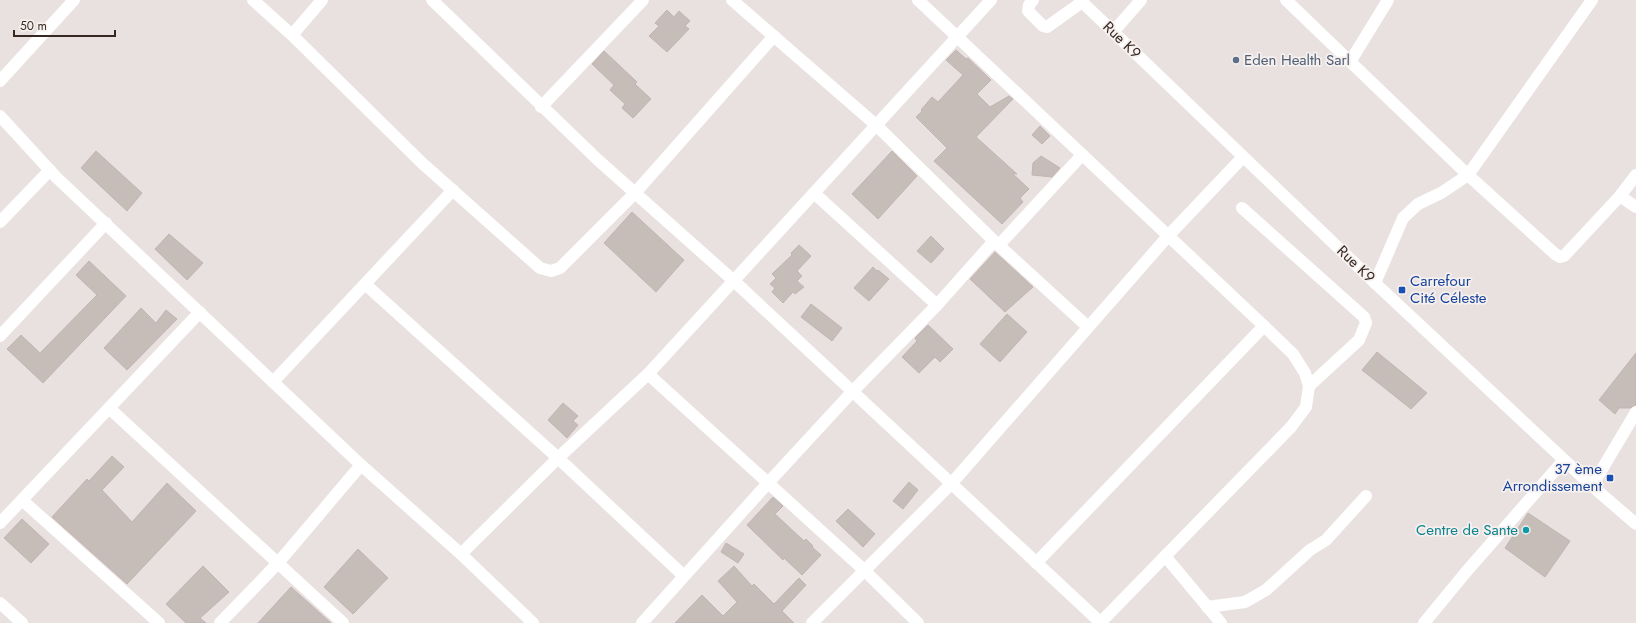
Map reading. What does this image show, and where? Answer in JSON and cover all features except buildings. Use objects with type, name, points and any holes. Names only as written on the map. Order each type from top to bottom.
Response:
[{"type":"street","points":[[0,81],[74,0]]},
{"type":"street","points":[[253,0],[292,35],[422,163],[540,268],[550,271],[560,268],[634,193],[774,36]]},
{"type":"street","points":[[292,35],[322,0]]},
{"type":"street","points":[[432,0],[541,107],[634,193],[734,281],[1100,623],[1291,427],[1306,407],[1309,386],[1305,373],[1293,354],[1169,235],[918,0]]},
{"type":"street","points":[[541,107],[643,0]]},
{"type":"street","points":[[732,0],[876,125],[997,243],[1088,327]]},
{"type":"street","points":[[461,554],[558,458],[648,374],[991,0]]},
{"type":"street","points":[[1033,0],[1028,8],[1028,11],[1043,26],[1047,27],[1081,1]]},
{"type":"street","points":[[1113,32],[1141,0]]},
{"type":"street","points":[[1286,0],[1468,175],[1560,257],[1564,256],[1620,196],[1636,175]]},
{"type":"street","points":[[1350,62],[1388,0]]},
{"type":"street","points":[[1375,283],[1403,218],[1418,204],[1441,193],[1468,175],[1592,0]]},
{"type":"street","name":"Rue K9","points":[[1081,1],[1375,283],[1592,486],[1635,521]]},
{"type":"street","points":[[0,116],[50,170],[361,465],[461,554],[533,623]]},
{"type":"street","points":[[642,623],[852,392],[1082,155]]},
{"type":"street","points":[[812,623],[951,484],[1169,235],[1244,156]]},
{"type":"street","points":[[0,222],[50,170]]},
{"type":"street","points":[[273,382],[453,190]]},
{"type":"street","points":[[814,193],[937,305]]},
{"type":"street","points":[[1620,196],[1636,207]]},
{"type":"street","points":[[1242,208],[1364,317],[1366,323],[1359,340],[1309,386]]},
{"type":"street","points":[[0,336],[106,223]]},
{"type":"street","points":[[364,284],[558,458],[684,576]]},
{"type":"street","points":[[0,523],[200,312]]},
{"type":"street","points":[[1036,563],[1264,326]]},
{"type":"street","points":[[648,374],[864,570],[918,623]]},
{"type":"street","points":[[109,408],[343,623]]},
{"type":"street","points":[[1592,486],[1636,412]]},
{"type":"street","points":[[1424,623],[1466,572],[1564,460]]},
{"type":"street","points":[[220,623],[278,563],[361,465]]},
{"type":"street","points":[[1207,606],[1245,602],[1266,590],[1310,550],[1326,540],[1366,496]]},
{"type":"street","points":[[22,500],[159,623]]},
{"type":"street","points":[[1165,556],[1221,623]]},
{"type":"street","points":[[0,603],[22,623]]},
{"type":"place","name":"Eden Health Sarl","points":[[1236,60]]},
{"type":"place","name":"Carrefour Cité Céleste","points":[[1402,290]]},
{"type":"place","name":"37 ème Arrondissement","points":[[1610,478]]},
{"type":"place","name":"Centre de Sante","points":[[1526,530]]}]
